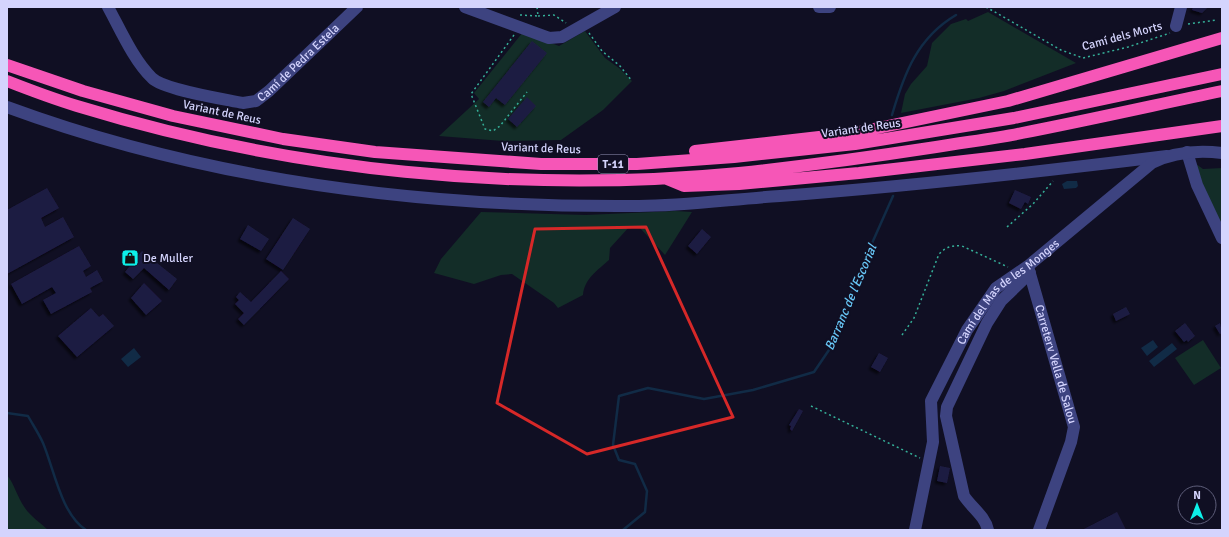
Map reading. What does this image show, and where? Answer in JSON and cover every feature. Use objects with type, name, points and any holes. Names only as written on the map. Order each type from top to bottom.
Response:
[{"type":"highway","points":[[541,164],[732,148],[854,133],[1008,101],[1222,38]]},
{"type":"highway","name":"Variant de Reus","points":[[7,65],[83,91],[174,116],[283,139],[375,152],[541,164],[637,164],[734,157],[855,144],[1014,118],[1222,74]]},
{"type":"highway","name":"T-11","points":[[7,82],[77,106],[169,131],[303,158],[373,168],[465,176],[543,180],[664,178],[737,173],[858,159],[1019,134],[1222,91]]},
{"type":"highway","points":[[664,178],[684,186],[739,184],[837,175],[1025,154],[1222,126]]},
{"type":"street","name":"Camí de Pedra Estela","points":[[108,7],[142,66],[152,79],[165,86],[244,103],[256,101],[269,91],[357,7]]},
{"type":"street","points":[[465,7],[519,21],[549,38],[562,37],[615,7]]},
{"type":"street","points":[[819,7],[830,7]]},
{"type":"street","points":[[1176,26],[1181,7]]},
{"type":"street","points":[[7,107],[119,143],[173,157],[254,174],[412,196],[510,204],[642,206],[886,188],[1167,156]]},
{"type":"street","name":"Camí del Mas de les Monges","points":[[915,530],[933,442],[931,401],[967,330],[996,288],[1026,270],[1152,163],[1167,156],[1187,152],[1207,151],[1222,153]]},
{"type":"street","points":[[1187,152],[1197,185],[1222,238]]},
{"type":"street","points":[[988,530],[986,521],[971,506],[964,496],[946,416],[947,407],[987,323],[1001,301],[1026,270]]},
{"type":"street","name":"Carreterv Vella de Salou","points":[[1026,270],[1074,427],[1071,442],[1038,530]]},
{"type":"path","points":[[537,7],[538,16]]},
{"type":"path","name":"Camí dels Morts","points":[[986,7],[1061,50],[1082,58],[1128,47],[1171,33],[1176,26]]},
{"type":"path","points":[[527,92],[500,126],[493,130],[485,128],[471,94],[519,21],[538,16],[554,15],[564,21],[572,31]]},
{"type":"path","points":[[1176,26],[1216,20]]},
{"type":"path","points":[[583,25],[602,51],[620,66],[632,81]]},
{"type":"path","points":[[1007,227],[1033,204],[1054,180],[1061,169]]},
{"type":"path","points":[[902,335],[914,318],[939,254],[945,248],[962,246],[1026,270]]},
{"type":"path","points":[[811,406],[929,462]]},
{"type":"highlighted area","points":[[646,227],[733,417],[587,454],[497,403],[535,229]]},
{"type":"green space","points":[[988,12],[1076,63],[1004,91],[979,98],[901,113],[905,94],[911,84],[927,66],[932,43],[951,24],[966,19],[968,21]]},
{"type":"green space","points":[[585,31],[605,58],[619,68],[632,81],[603,110],[561,140],[503,141],[439,136],[479,99],[474,93],[523,32],[559,46]]},
{"type":"green space","points":[[1196,164],[1203,169],[1222,168],[1222,232],[1208,202]]},
{"type":"green space","points":[[676,211],[692,212],[665,255],[640,228],[630,226],[610,248],[609,260],[596,271],[586,284],[583,295],[558,308],[554,303],[512,274],[501,275],[474,284],[434,273],[441,259],[481,212],[586,215]]},
{"type":"green space","points":[[1203,340],[1221,368],[1194,385],[1175,358]]},
{"type":"green space","points":[[7,475],[27,511],[48,530],[7,530]]},
{"type":"water","points":[[1067,181],[1077,181],[1078,186],[1076,188],[1064,189],[1062,184]]},
{"type":"water","points":[[1153,340],[1158,347],[1147,356],[1141,348]]},
{"type":"water","points":[[1172,343],[1177,349],[1154,367],[1149,361]]},
{"type":"water","points":[[134,348],[141,357],[128,367],[121,359]]},
{"type":"building","points":[[1193,7],[1208,7],[1202,13],[1192,10]]},
{"type":"building","points":[[532,41],[547,53],[505,105],[496,98],[489,107],[483,102]]},
{"type":"building","points":[[527,97],[536,106],[517,127],[508,119]]},
{"type":"building","points":[[47,188],[59,208],[41,218],[45,227],[63,217],[74,237],[7,274],[7,210]]},
{"type":"building","points":[[1015,190],[1031,197],[1028,204],[1025,202],[1021,209],[1009,203]]},
{"type":"building","points":[[293,218],[310,229],[283,270],[266,259]]},
{"type":"building","points":[[248,225],[269,239],[261,251],[240,239]]},
{"type":"building","points":[[702,229],[711,237],[697,254],[688,246]]},
{"type":"building","points":[[79,246],[91,266],[83,271],[86,277],[97,270],[103,281],[90,288],[92,292],[51,314],[43,300],[56,293],[52,287],[22,304],[11,284]]},
{"type":"building","points":[[142,251],[177,279],[169,290],[144,268],[133,279],[125,272]]},
{"type":"building","points":[[281,271],[289,279],[244,325],[238,319],[244,313],[235,304],[239,300],[236,297],[240,292],[251,302]]},
{"type":"building","points":[[144,283],[162,301],[146,315],[131,298]]},
{"type":"building","points":[[1126,307],[1130,314],[1116,321],[1113,314]]},
{"type":"building","points":[[91,308],[99,317],[103,314],[114,326],[77,357],[58,336]]},
{"type":"building","points":[[1185,323],[1195,336],[1188,342],[1187,340],[1184,342],[1175,331]]},
{"type":"building","points":[[1220,323],[1222,333],[1220,334],[1215,326]]},
{"type":"building","points":[[879,353],[888,358],[880,372],[871,367]]},
{"type":"building","points":[[799,409],[803,411],[792,431],[790,429],[791,426],[789,425]]},
{"type":"building","points":[[940,466],[950,468],[947,483],[937,481]]},
{"type":"building","points":[[1117,512],[1126,530],[1082,530]]},
{"type":"waterway","name":"Barranc de l'Escorial","points":[[892,115],[907,71],[914,58],[931,35],[956,15]]},
{"type":"waterway","name":"Barranc de l'Escorial","points":[[623,530],[645,512],[647,491],[635,464],[619,460],[613,445],[619,396],[648,388],[704,399],[753,390],[814,372],[831,347],[857,277],[893,196]]},
{"type":"waterway","points":[[7,413],[28,416],[43,443],[64,502],[77,523],[86,530]]},
{"type":"place","name":"De Muller","points":[[130,258]]}]
